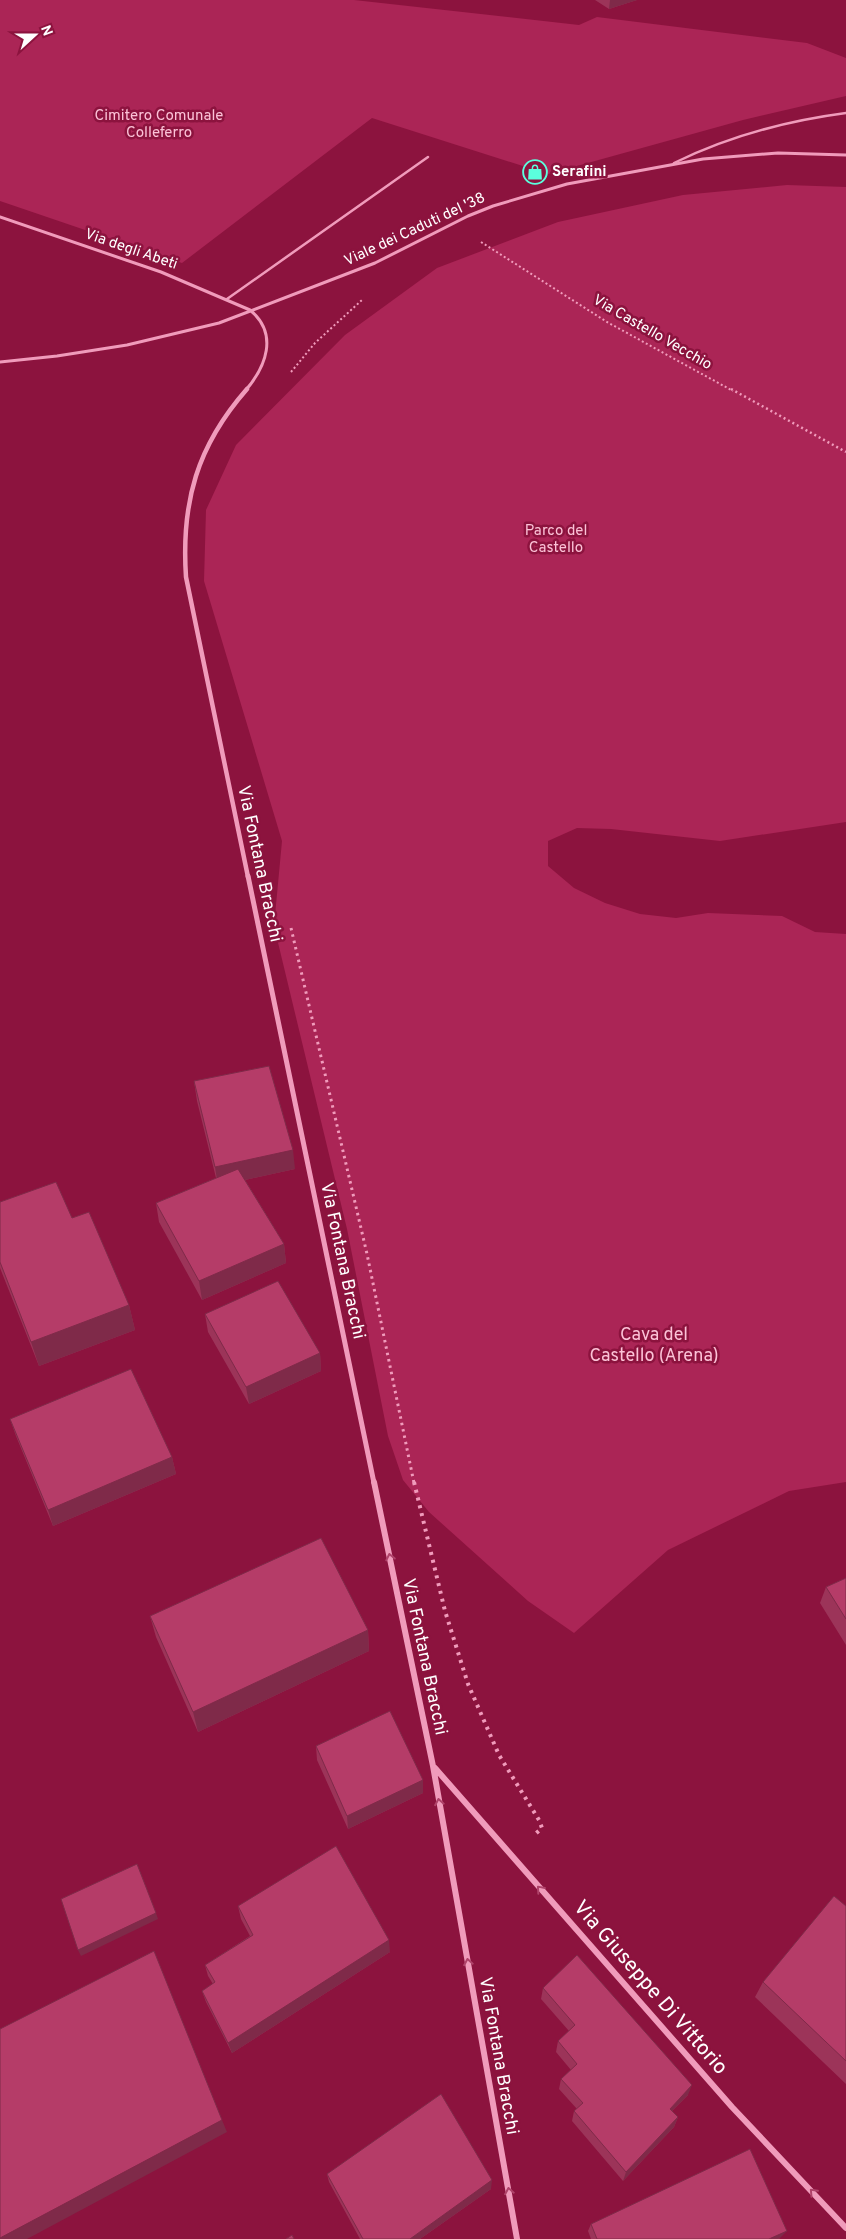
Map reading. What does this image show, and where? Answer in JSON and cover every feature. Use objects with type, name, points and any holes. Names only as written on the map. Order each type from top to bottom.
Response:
[{"type":"street","name":"Viale dei Caduti del '38","points":[[0,362],[57,356],[156,339],[219,324],[375,263],[493,206],[542,190],[674,163],[755,154],[846,154]]},
{"type":"street","name":"Via degli Abeti","points":[[0,217],[148,267],[227,299],[253,312]]},
{"type":"street","name":"Via Fontana Bracchi","points":[[253,312],[266,335],[268,354],[260,371],[228,411],[202,456],[187,502],[183,552],[186,577],[433,1766],[517,2239]]},
{"type":"street","name":"Via Giuseppe Di Vittorio","points":[[433,1766],[732,2107],[846,2228]]},
{"type":"lane","points":[[674,163],[708,146],[748,132],[803,119],[846,113]]},
{"type":"lane","points":[[227,299],[428,157]]},
{"type":"path","name":"Via Castello Vecchio","points":[[453,224],[607,322],[846,452]]},
{"type":"path","points":[[287,376],[315,343],[365,298]]},
{"type":"path","points":[[289,919],[362,1230],[422,1525],[439,1588],[459,1657],[482,1722],[518,1790],[538,1814],[542,1828],[511,1855]]},
{"type":"green space","name":"Cimitero Comunale Colleferro","points":[[0,0],[354,0],[579,25],[597,17],[807,43],[846,58],[846,96],[743,120],[548,174],[372,118],[182,263],[0,201]]},
{"type":"green space","name":"Parco del Castello","points":[[787,185],[846,187],[846,822],[720,841],[611,829],[577,828],[548,841],[548,866],[574,888],[605,903],[640,914],[676,918],[708,913],[782,916],[815,932],[846,934],[846,1482],[789,1491],[668,1550],[574,1633],[528,1601],[429,1512],[403,1480],[388,1436],[347,1229],[274,926],[282,841],[204,581],[206,510],[236,445],[345,335],[437,268],[558,222],[683,195]]},
{"type":"building","points":[[269,1066],[293,1150],[215,1167],[194,1081]]},
{"type":"building","points":[[238,1169],[284,1244],[199,1281],[156,1203]]},
{"type":"building","points":[[56,1182],[72,1218],[89,1212],[129,1305],[31,1342],[0,1262],[0,1202]]},
{"type":"building","points":[[278,1281],[320,1353],[246,1387],[205,1314]]},
{"type":"building","points":[[131,1369],[172,1457],[48,1510],[10,1419]]},
{"type":"building","points":[[321,1538],[368,1630],[193,1712],[150,1616]]},
{"type":"building","points":[[846,1578],[846,1619],[826,1587]]},
{"type":"building","points":[[390,1711],[423,1780],[347,1816],[316,1746]]},
{"type":"building","points":[[336,1846],[389,1940],[228,2043],[202,1991],[215,1982],[205,1965],[253,1935],[238,1906]]},
{"type":"building","points":[[137,1864],[156,1913],[78,1950],[61,1899]]},
{"type":"building","points":[[834,1896],[846,1906],[846,2061],[763,1982]]},
{"type":"building","points":[[154,1951],[222,2120],[0,2238],[0,2029]]},
{"type":"building","points":[[577,1955],[692,2085],[670,2109],[678,2117],[626,2172],[574,2111],[583,2103],[561,2079],[577,2064],[558,2041],[575,2025],[543,1988]]},
{"type":"building","points":[[441,2094],[492,2180],[410,2239],[363,2239],[327,2174]]},
{"type":"building","points":[[750,2149],[787,2231],[769,2239],[597,2239],[591,2224]]},
{"type":"building","points":[[292,2235],[294,2239],[286,2239]]},
{"type":"place","name":"Serafini","points":[[535,172]]},
{"type":"park label","name":"Cava del Castello (Arena)","points":[[654,1345]]}]
